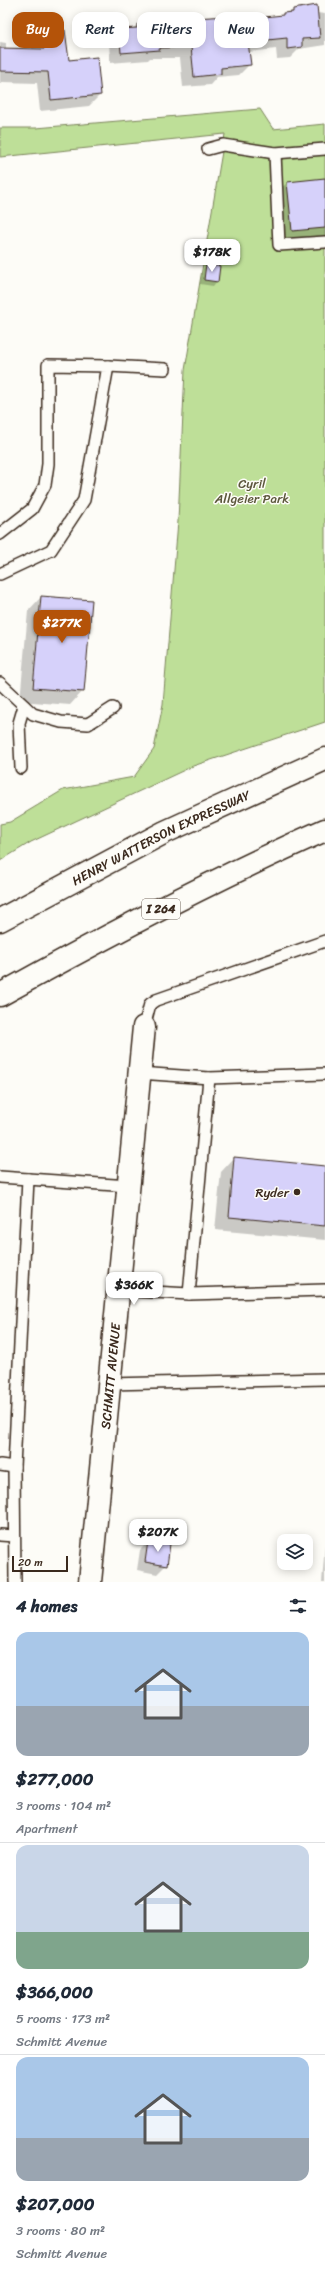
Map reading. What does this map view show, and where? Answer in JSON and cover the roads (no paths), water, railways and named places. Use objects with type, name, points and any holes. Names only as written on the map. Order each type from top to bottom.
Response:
[{"type":"main road","name":"HENRY WATTERSON EXPRESSWAY","points":[[0,920],[165,832],[325,759]]},
{"type":"main road","name":"I 264","points":[[0,995],[105,937],[176,901],[325,830]]},
{"type":"main road","name":"SCHMITT AVENUE","points":[[90,1582],[144,1027]]},
{"type":"lane","points":[[208,149],[223,146],[275,153],[325,149]]},
{"type":"lane","points":[[275,153],[279,245],[325,242]]},
{"type":"lane","points":[[0,534],[32,509],[45,485],[48,464],[48,366],[108,366],[165,369]]},
{"type":"lane","points":[[0,574],[51,550],[84,500],[108,366]]},
{"type":"lane","points":[[0,683],[32,714],[61,722],[88,724],[113,708]]},
{"type":"lane","points":[[21,768],[19,722],[24,706]]},
{"type":"lane","points":[[144,1027],[150,1004],[156,1000],[325,941]]},
{"type":"lane","points":[[140,1073],[209,1078],[325,1074]]},
{"type":"lane","points":[[189,1294],[209,1078]]},
{"type":"lane","points":[[0,1177],[129,1186]]},
{"type":"lane","points":[[15,1582],[14,1467],[28,1179]]},
{"type":"lane","points":[[118,1290],[189,1294],[325,1290]]},
{"type":"lane","points":[[109,1384],[325,1379]]},
{"type":"lane","points":[[0,1465],[14,1467]]},
{"type":"lane","points":[[0,1535],[14,1536]]},
{"type":"place","name":"Ryder","points":[[297,1192]]},
{"type":"park label","name":"Cyril Allgeier Park","points":[[252,490]]}]
